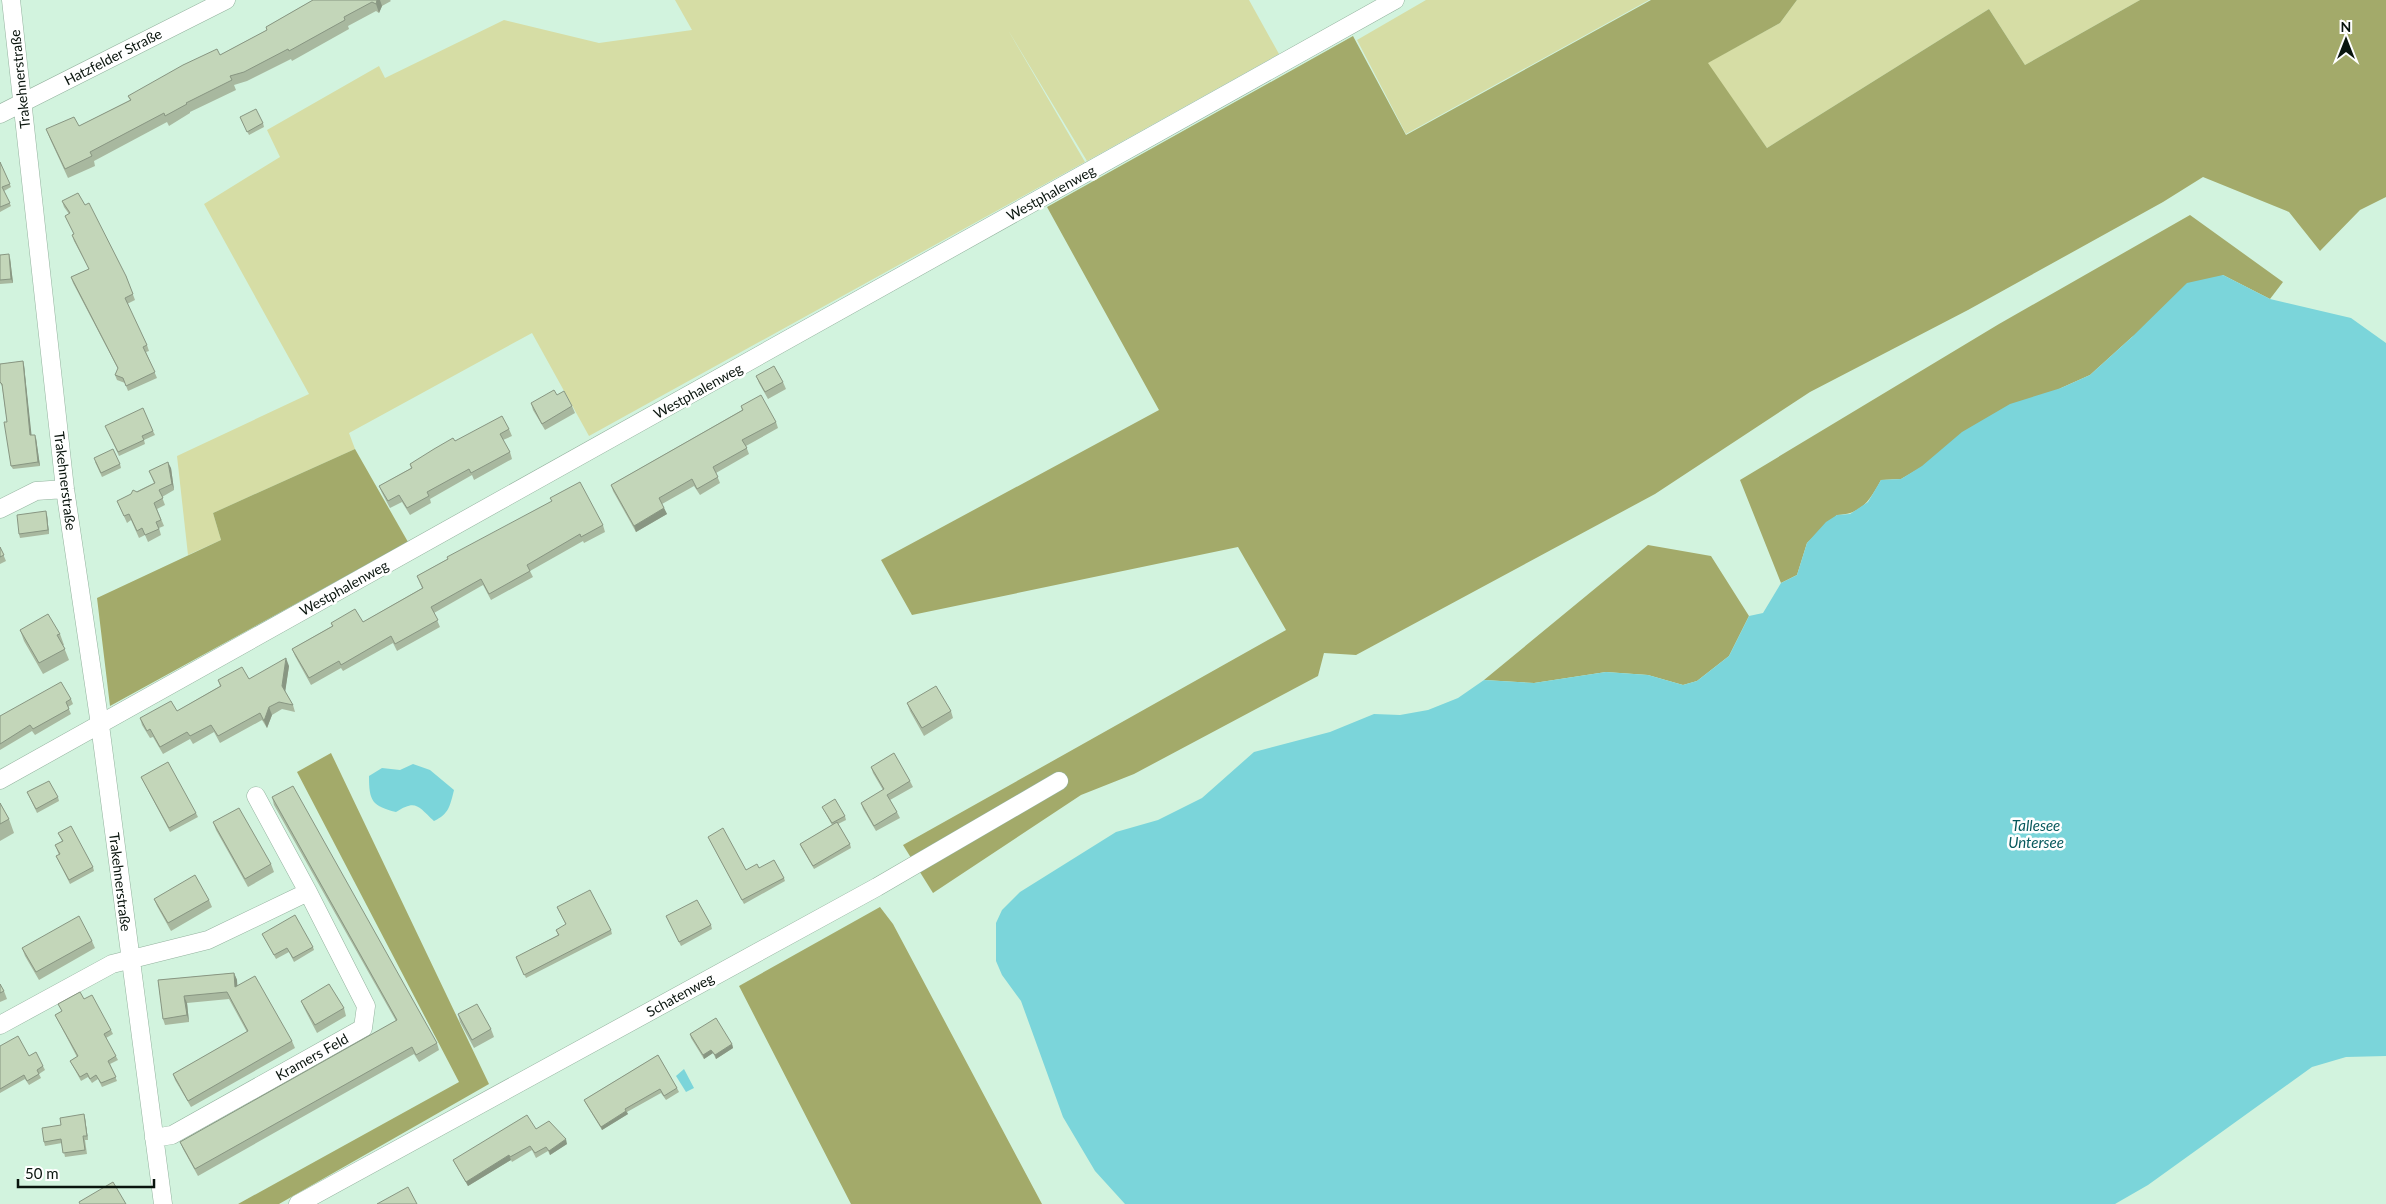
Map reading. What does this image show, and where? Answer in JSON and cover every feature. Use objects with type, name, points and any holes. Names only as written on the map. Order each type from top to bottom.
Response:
[{"type":"street","name":"Trakehnerstraße","points":[[11,0],[65,488],[100,725],[163,1204]]},
{"type":"street","name":"Hatzfelder Straße","points":[[0,114],[226,0]]},
{"type":"street","name":"Westphalenweg","points":[[0,780],[1395,0]]},
{"type":"street","points":[[0,509],[36,491],[65,488]]},
{"type":"street","name":"Schatenweg","points":[[298,1204],[868,892],[1058,781]]},
{"type":"street","name":"Kramers Feld","points":[[154,1138],[172,1134],[363,1028],[366,1006],[308,892],[256,796]]},
{"type":"street","points":[[0,1025],[112,964],[208,940],[308,892]]},
{"type":"green space","points":[[675,0],[1249,0],[1279,54],[1087,161],[1008,30],[1085,162],[589,436],[532,333],[349,433],[355,449],[213,513],[221,540],[188,555],[177,456],[309,394],[204,204],[280,157],[267,130],[379,66],[385,78],[504,20],[599,43],[692,30]]},
{"type":"green space","points":[[1426,0],[1649,0],[1406,134],[1357,40]]},
{"type":"green space","points":[[1651,0],[1797,0],[1780,23],[1708,63],[1767,148],[1989,9],[2025,65],[2140,0],[2386,0],[2386,197],[2360,210],[2320,251],[2289,212],[2203,177],[2163,202],[1968,310],[1810,392],[1655,494],[1356,655],[1324,653],[1318,676],[1134,774],[1081,795],[933,893],[903,845],[1286,630],[1238,547],[912,615],[881,560],[1159,410],[1047,207],[1353,36],[1406,135]]},
{"type":"green space","points":[[1797,0],[2140,0],[2025,65],[1989,9],[1767,148],[1707,63],[1780,23]]},
{"type":"green space","points":[[2190,215],[2283,282],[2270,299],[2223,275],[2132,337],[2090,375],[2061,388],[1901,479],[1881,480],[1864,505],[1853,512],[1837,515],[1807,543],[1797,575],[1781,583],[1740,480],[1999,324]]},
{"type":"green space","points":[[355,449],[408,542],[110,706],[97,598],[221,540],[213,513]]},
{"type":"green space","points":[[1648,545],[1711,556],[1749,616],[1729,656],[1697,681],[1683,685],[1648,675],[1606,672],[1534,683],[1484,680]]},
{"type":"green space","points":[[331,753],[489,1084],[279,1204],[238,1204],[459,1082],[297,772]]},
{"type":"green space","points":[[880,907],[893,924],[1042,1204],[851,1204],[739,986]]},
{"type":"water","name":"Tallesee Untersee","points":[[2223,275],[2270,299],[2351,318],[2386,343],[2386,1056],[2346,1057],[2312,1067],[2148,1185],[2115,1204],[1125,1204],[1095,1171],[1063,1117],[1021,1001],[1002,975],[996,961],[996,923],[1002,910],[1020,892],[1116,832],[1158,820],[1202,798],[1254,752],[1330,732],[1374,714],[1400,715],[1428,710],[1458,698],[1484,680],[1534,683],[1606,672],[1648,675],[1683,685],[1697,681],[1729,656],[1749,616],[1763,613],[1781,583],[1797,575],[1807,543],[1826,522],[1837,515],[1850,514],[1868,502],[1881,480],[1901,479],[1922,466],[1962,432],[2010,404],[2061,388],[2090,375],[2187,283]]},
{"type":"water","points":[[413,764],[430,770],[454,790],[448,809],[434,821],[417,806],[408,806],[396,812],[377,805],[371,797],[369,776],[382,768],[400,770]]},
{"type":"water","points":[[684,1069],[694,1088],[686,1092],[676,1076]]},
{"type":"building","points":[[313,0],[377,0],[376,4],[372,2],[344,17],[345,20],[289,51],[288,49],[244,72],[230,76],[232,80],[186,103],[165,116],[164,113],[90,152],[92,156],[65,169],[46,129],[74,117],[79,126],[131,100],[128,96],[183,65],[217,49],[220,55],[267,30],[266,27]]},
{"type":"building","points":[[256,109],[263,123],[247,132],[240,117]]},
{"type":"building","points":[[0,162],[10,184],[2,187],[10,203],[0,207]]},
{"type":"building","points":[[78,193],[85,205],[89,203],[126,276],[133,294],[125,298],[147,345],[143,347],[155,372],[126,386],[123,378],[115,375],[118,368],[71,277],[89,269],[72,235],[74,234],[65,216],[70,213],[62,201]]},
{"type":"building","points":[[9,254],[11,279],[0,280],[0,255]]},
{"type":"building","points":[[23,361],[30,435],[35,435],[38,462],[11,466],[4,422],[7,422],[2,384],[0,382],[0,364]]},
{"type":"building","points":[[774,366],[783,382],[765,392],[756,376]]},
{"type":"building","points":[[554,390],[557,395],[564,391],[572,406],[542,424],[531,403]]},
{"type":"building","points":[[761,395],[776,422],[742,440],[747,448],[713,467],[718,477],[697,489],[692,479],[659,498],[664,508],[634,526],[611,485],[743,410],[741,406]]},
{"type":"building","points":[[143,408],[153,431],[142,436],[144,440],[118,452],[105,426]]},
{"type":"building","points":[[502,416],[509,429],[500,434],[510,452],[471,473],[469,469],[427,492],[429,496],[407,508],[399,495],[388,501],[379,486],[412,468],[410,464],[453,438],[455,441]]},
{"type":"building","points":[[113,449],[120,464],[101,473],[94,458]]},
{"type":"building","points":[[168,462],[172,484],[159,490],[163,498],[154,503],[161,520],[156,522],[159,529],[145,535],[142,528],[137,531],[129,514],[124,516],[117,501],[131,494],[133,490],[137,492],[155,483],[149,471]]},
{"type":"building","points":[[580,482],[603,525],[581,537],[580,534],[527,565],[530,571],[489,594],[481,579],[431,607],[438,620],[395,644],[391,636],[341,665],[339,661],[309,678],[292,649],[333,626],[331,623],[355,609],[363,622],[423,588],[417,576],[448,559],[447,557],[552,501],[550,498]]},
{"type":"building","points":[[46,511],[48,530],[19,534],[17,515]]},
{"type":"building","points":[[0,547],[4,555],[0,557]]},
{"type":"building","points":[[48,614],[60,634],[57,635],[65,649],[39,663],[20,630]]},
{"type":"building","points":[[286,658],[282,686],[293,705],[279,702],[269,707],[264,721],[260,713],[218,736],[211,725],[190,736],[187,732],[160,747],[150,729],[147,731],[140,718],[171,701],[177,711],[221,686],[218,680],[242,667],[249,679]]},
{"type":"building","points":[[61,682],[71,699],[66,702],[69,709],[33,729],[30,725],[0,744],[0,716]]},
{"type":"building","points":[[936,686],[951,711],[922,728],[907,703]]},
{"type":"building","points":[[894,753],[910,781],[887,795],[897,812],[874,826],[861,803],[884,789],[871,767]]},
{"type":"building","points":[[168,762],[196,813],[169,828],[141,777]]},
{"type":"building","points":[[49,781],[58,797],[36,809],[27,792]]},
{"type":"building","points":[[293,786],[437,1043],[416,1055],[412,1047],[195,1169],[180,1142],[397,1020],[272,797]]},
{"type":"building","points":[[835,799],[845,816],[832,823],[822,807]]},
{"type":"building","points":[[0,803],[9,819],[0,824]]},
{"type":"building","points":[[239,808],[271,864],[245,879],[213,822]]},
{"type":"building","points":[[837,822],[850,844],[813,866],[800,844]]},
{"type":"building","points":[[71,826],[93,867],[69,880],[56,856],[60,854],[55,845],[63,841],[58,833]]},
{"type":"building","points":[[723,828],[746,870],[757,864],[759,868],[774,860],[784,878],[742,900],[708,837]]},
{"type":"building","points":[[195,875],[209,900],[168,923],[154,899]]},
{"type":"building","points":[[590,890],[611,930],[524,975],[516,957],[559,935],[556,930],[566,924],[557,907]]},
{"type":"building","points":[[697,900],[711,925],[679,942],[666,916]]},
{"type":"building","points":[[295,915],[313,947],[293,958],[287,948],[274,955],[262,934]]},
{"type":"building","points":[[79,916],[92,941],[36,972],[22,948]]},
{"type":"building","points":[[234,973],[235,987],[255,976],[292,1041],[188,1101],[173,1074],[248,1031],[227,992],[184,996],[187,1015],[163,1019],[158,980]]},
{"type":"building","points":[[0,984],[4,991],[0,993]]},
{"type":"building","points":[[329,984],[344,1008],[315,1025],[301,1001]]},
{"type":"building","points":[[80,992],[84,999],[92,995],[111,1030],[104,1034],[116,1056],[108,1061],[116,1077],[101,1083],[96,1075],[90,1079],[87,1073],[80,1077],[70,1061],[78,1056],[55,1015],[62,1011],[58,1004]]},
{"type":"building","points":[[477,1004],[491,1029],[472,1040],[458,1014]]},
{"type":"building","points":[[716,1018],[732,1044],[715,1055],[711,1050],[703,1055],[690,1034]]},
{"type":"building","points":[[18,1036],[29,1056],[36,1052],[43,1066],[37,1070],[39,1074],[27,1081],[24,1075],[0,1089],[0,1046]]},
{"type":"building","points":[[658,1055],[677,1088],[664,1096],[660,1089],[625,1109],[626,1111],[601,1127],[584,1100]]},
{"type":"building","points":[[84,1114],[87,1136],[83,1136],[85,1150],[63,1153],[61,1139],[44,1142],[42,1128],[61,1125],[60,1118]]},
{"type":"building","points":[[527,1115],[536,1129],[549,1121],[566,1139],[549,1151],[546,1147],[535,1153],[530,1146],[510,1157],[509,1155],[466,1182],[453,1160]]},
{"type":"building","points":[[113,1182],[126,1204],[80,1204],[79,1202]]},
{"type":"building","points":[[408,1187],[417,1204],[377,1204]]}]
